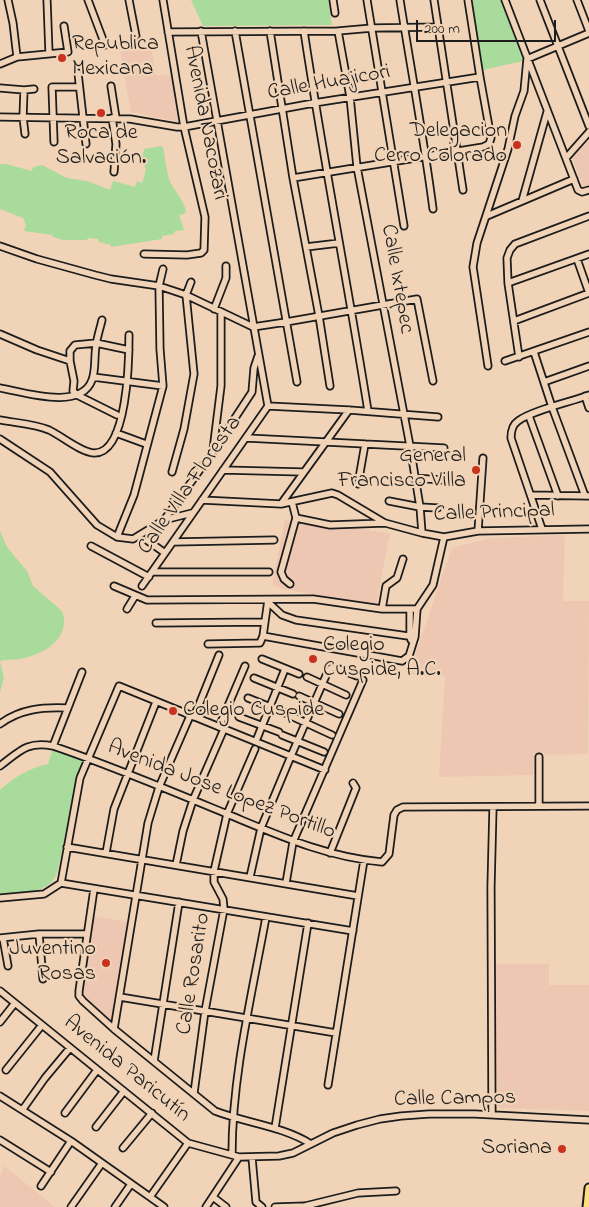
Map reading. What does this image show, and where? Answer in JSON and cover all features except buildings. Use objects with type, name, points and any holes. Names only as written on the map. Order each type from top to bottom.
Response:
[{"type":"main road","points":[[587,1207],[589,1188]]},
{"type":"street","points":[[8,0],[13,23],[16,57]]},
{"type":"street","points":[[47,0],[49,53]]},
{"type":"street","points":[[88,0],[105,45]]},
{"type":"street","points":[[129,0],[136,36]]},
{"type":"street","name":"Avenida Nacozari","points":[[144,254],[187,255],[201,253],[204,250],[205,217],[184,127],[163,0]]},
{"type":"street","points":[[333,0],[335,13]]},
{"type":"street","points":[[367,0],[383,92],[392,162],[404,226]]},
{"type":"street","points":[[400,0],[433,209]]},
{"type":"street","points":[[434,0],[463,190]]},
{"type":"street","points":[[293,178],[483,147],[489,144],[491,138],[468,0]]},
{"type":"street","points":[[505,0],[579,191],[589,190]]},
{"type":"street","points":[[540,0],[589,126]]},
{"type":"street","points":[[527,59],[589,32],[577,0]]},
{"type":"street","points":[[0,64],[16,57],[68,52],[64,26]]},
{"type":"street","points":[[168,32],[338,31],[372,28],[438,27]]},
{"type":"street","points":[[201,31],[268,406],[438,417]]},
{"type":"street","points":[[235,31],[296,382]]},
{"type":"street","points":[[270,31],[293,178],[330,386]]},
{"type":"street","points":[[304,31],[314,103],[352,311],[368,412]]},
{"type":"street","name":"Calle Ixtepec","points":[[338,31],[350,97],[357,167],[410,446],[420,507],[422,533]]},
{"type":"street","points":[[488,366],[473,267],[477,243],[508,150],[515,116],[524,91],[527,59]]},
{"type":"street","points":[[78,73],[86,144]]},
{"type":"street","name":"Calle Huajicori","points":[[0,117],[53,119],[114,118],[184,127],[314,103],[480,77]]},
{"type":"street","points":[[111,86],[116,140],[114,172]]},
{"type":"street","points":[[54,142],[52,87],[79,87]]},
{"type":"street","points":[[0,88],[34,89]]},
{"type":"street","points":[[24,90],[23,117],[25,134]]},
{"type":"street","points":[[522,201],[547,112]]},
{"type":"street","points":[[566,158],[589,132]]},
{"type":"street","points":[[487,216],[574,179]]},
{"type":"street","points":[[519,356],[508,283],[507,258],[510,250],[516,244],[589,216]]},
{"type":"street","points":[[306,247],[339,243]]},
{"type":"street","points":[[0,246],[37,260],[112,279],[159,286],[186,295],[253,327],[417,299],[433,381]]},
{"type":"street","points":[[508,283],[589,254]]},
{"type":"street","points":[[514,321],[589,293],[577,259]]},
{"type":"street","points":[[212,452],[221,392],[218,311],[226,278],[226,266]]},
{"type":"street","points":[[116,537],[134,495],[146,444],[163,386],[160,349],[159,286],[163,269]]},
{"type":"street","points":[[172,472],[184,429],[194,374],[186,295],[191,282]]},
{"type":"street","points":[[0,388],[57,398],[77,395],[88,389],[93,377],[96,343],[102,320]]},
{"type":"street","points":[[505,361],[589,332]]},
{"type":"street","points":[[0,334],[70,361]]},
{"type":"street","points":[[0,420],[47,429],[87,451],[94,452],[107,449],[116,433],[123,409],[127,380],[129,335]]},
{"type":"street","points":[[117,415],[77,395],[73,391],[74,381],[70,351],[75,345],[96,343],[129,350]]},
{"type":"street","points":[[530,495],[587,496],[552,407],[534,352]]},
{"type":"street","points":[[164,520],[252,392],[254,368],[258,356]]},
{"type":"street","points":[[544,382],[589,366]]},
{"type":"street","points":[[93,377],[163,386]]},
{"type":"street","points":[[542,529],[511,438],[512,429],[517,421],[587,396],[589,408]]},
{"type":"street","name":"Calle Villa Floresta","points":[[142,586],[268,406]]},
{"type":"street","points":[[281,504],[349,410]]},
{"type":"street","points":[[529,416],[558,496]]},
{"type":"street","points":[[116,433],[146,444]]},
{"type":"street","points":[[247,438],[444,448]]},
{"type":"street","points":[[0,439],[50,472],[93,521],[116,537],[133,539],[164,520],[192,513]]},
{"type":"street","points":[[358,484],[365,444]]},
{"type":"street","points":[[478,532],[483,458]]},
{"type":"street","points":[[223,470],[303,472]]},
{"type":"street","points":[[414,478],[443,480]]},
{"type":"street","name":"Calle Principal","points":[[202,500],[281,504],[332,493],[385,523],[422,533],[444,536],[478,532],[589,529]]},
{"type":"street","points":[[390,501],[420,507],[438,508]]},
{"type":"street","points":[[290,584],[284,579],[281,572],[296,518],[292,502]]},
{"type":"street","points":[[296,518],[330,525],[385,523]]},
{"type":"street","points":[[263,636],[402,661],[409,656],[417,609],[433,585],[444,536]]},
{"type":"street","points":[[173,542],[274,540]]},
{"type":"street","points":[[148,541],[165,553]]},
{"type":"street","points":[[91,546],[150,575],[270,572]]},
{"type":"street","points":[[382,609],[386,586],[397,578],[403,559]]},
{"type":"street","points":[[114,586],[146,600],[313,599],[382,609],[417,609]]},
{"type":"street","points":[[127,609],[136,596]]},
{"type":"street","points":[[268,600],[282,615],[288,618],[412,639]]},
{"type":"street","points":[[208,644],[260,643],[263,636],[268,600]]},
{"type":"street","points":[[410,610],[412,639]]},
{"type":"street","points":[[156,623],[265,622]]},
{"type":"street","points":[[114,1029],[148,823],[159,787],[220,655]]},
{"type":"street","points":[[262,659],[299,674]]},
{"type":"street","points":[[176,865],[183,831],[193,800],[245,666]]},
{"type":"street","points":[[250,877],[261,828],[322,684],[331,668],[334,667],[360,678],[325,770],[293,842],[286,883]]},
{"type":"street","points":[[256,741],[285,669]]},
{"type":"street","points":[[53,746],[66,708],[82,672]]},
{"type":"street","points":[[308,677],[346,695]]},
{"type":"street","points":[[254,678],[339,714]]},
{"type":"street","points":[[61,883],[80,778],[119,686],[325,770]]},
{"type":"street","points":[[248,698],[332,734]]},
{"type":"street","points":[[106,853],[114,809],[156,702]]},
{"type":"street","points":[[0,724],[26,711],[46,707],[66,708]]},
{"type":"street","points":[[239,717],[324,752]]},
{"type":"street","name":"Avenida Jose Lopez Portillo","points":[[0,766],[30,745],[43,744],[53,746],[127,773],[293,842],[330,853],[382,862],[389,854],[394,815],[397,810],[403,807],[493,807]]},
{"type":"street","name":"Calle Rosarito","points":[[194,1093],[205,1011],[224,909],[223,899],[214,882],[214,871],[227,814],[255,749]]},
{"type":"street","points":[[539,757],[539,806]]},
{"type":"street","points":[[330,853],[356,788],[353,783]]},
{"type":"street","points":[[492,1114],[491,887],[493,807],[589,806]]},
{"type":"street","points":[[67,847],[358,896]]},
{"type":"street","points":[[328,1085],[364,860]]},
{"type":"street","points":[[0,898],[44,894],[61,883],[353,931]]},
{"type":"street","points":[[94,889],[86,934],[79,996],[114,1029],[215,1111],[232,1118],[275,1128],[300,1137],[311,1144]]},
{"type":"street","points":[[154,1061],[179,902]]},
{"type":"street","points":[[232,1154],[232,1118],[247,1018],[266,916]]},
{"type":"street","points":[[275,1128],[308,923]]},
{"type":"street","points":[[8,966],[1,938],[38,934],[86,934]]},
{"type":"street","points":[[38,934],[43,979]]},
{"type":"street","name":"Avenida Paricutín","points":[[0,991],[188,1143],[239,1157]]},
{"type":"street","points":[[120,997],[336,1033]]},
{"type":"street","points":[[0,1022],[15,1003]]},
{"type":"street","points":[[6,1070],[42,1025]]},
{"type":"street","points":[[24,1110],[45,1078],[70,1048]]},
{"type":"street","points":[[65,1114],[97,1070]]},
{"type":"street","points":[[96,1128],[124,1090]]},
{"type":"street","points":[[0,1096],[71,1141],[162,1206]]},
{"type":"street","points":[[123,1148],[152,1113]]},
{"type":"street","name":"Calle Campos","points":[[239,1157],[279,1156],[293,1153],[341,1130],[380,1119],[429,1114],[492,1114],[589,1120]]},
{"type":"street","points":[[0,1140],[51,1172]]},
{"type":"street","points":[[41,1186],[71,1141]]},
{"type":"street","points":[[150,1197],[188,1143]]},
{"type":"street","points":[[206,1207],[239,1157]]},
{"type":"street","points":[[252,1158],[256,1202],[262,1207]]},
{"type":"street","points":[[71,1207],[102,1163]]},
{"type":"street","points":[[115,1207],[131,1184]]},
{"type":"street","points":[[274,1207],[305,1206],[358,1193],[396,1191]]},
{"type":"street","points":[[213,1197],[226,1207]]},
{"type":"shaded area","points":[[151,47],[156,76],[172,74],[179,122],[131,112],[120,52]]},
{"type":"shaded area","points":[[589,138],[589,185],[583,188],[572,157]]},
{"type":"shaded area","points":[[285,520],[340,528],[344,526],[391,534],[376,606],[279,588],[273,585]]},
{"type":"shaded area","points":[[565,535],[563,601],[589,601],[588,754],[534,755],[533,775],[439,777],[445,676],[408,675],[452,548],[491,538]]},
{"type":"shaded area","points":[[93,916],[128,922],[112,1021],[98,1011],[84,997],[83,992],[82,986]]},
{"type":"shaded area","points":[[493,964],[549,964],[549,985],[589,985],[589,1111],[498,1108]]},
{"type":"shaded area","points":[[4,1166],[55,1207],[0,1207],[0,1176]]},
{"type":"green space","points":[[191,0],[328,0],[332,25],[203,26]]},
{"type":"green space","points":[[472,0],[502,0],[524,56],[523,61],[483,70]]},
{"type":"green space","points":[[163,147],[169,179],[186,211],[184,214],[179,215],[184,230],[162,236],[162,239],[111,247],[111,245],[99,242],[98,239],[63,240],[52,235],[24,231],[26,225],[23,218],[0,209],[0,164],[32,171],[33,167],[42,165],[67,178],[87,181],[110,190],[113,181],[135,187],[137,181],[142,183],[146,170],[142,159],[144,149]]},
{"type":"green space","points":[[0,531],[7,547],[27,571],[33,586],[62,611],[64,620],[63,630],[59,637],[42,652],[20,659],[0,661]]},
{"type":"green space","points":[[0,661],[4,678],[0,692]]},
{"type":"green space","points":[[53,748],[85,762],[81,768],[57,873],[48,885],[41,889],[0,894],[0,790],[22,774],[48,764]]},
{"type":"place","name":"Republica Mexicana","points":[[62,58]]},
{"type":"place","name":"Roca de Salvación.","points":[[101,113]]},
{"type":"place","name":"Delegacion Cerro Colorado","points":[[517,145]]},
{"type":"place","name":"General Francisco Villa","points":[[476,470]]},
{"type":"place","name":"Colegio Cuspide, A.C.","points":[[313,659]]},
{"type":"place","name":"Colegio Cuspide","points":[[173,711]]},
{"type":"place","name":"Juventino Rosas","points":[[106,963]]},
{"type":"place","name":"Soriana","points":[[562,1149]]}]
